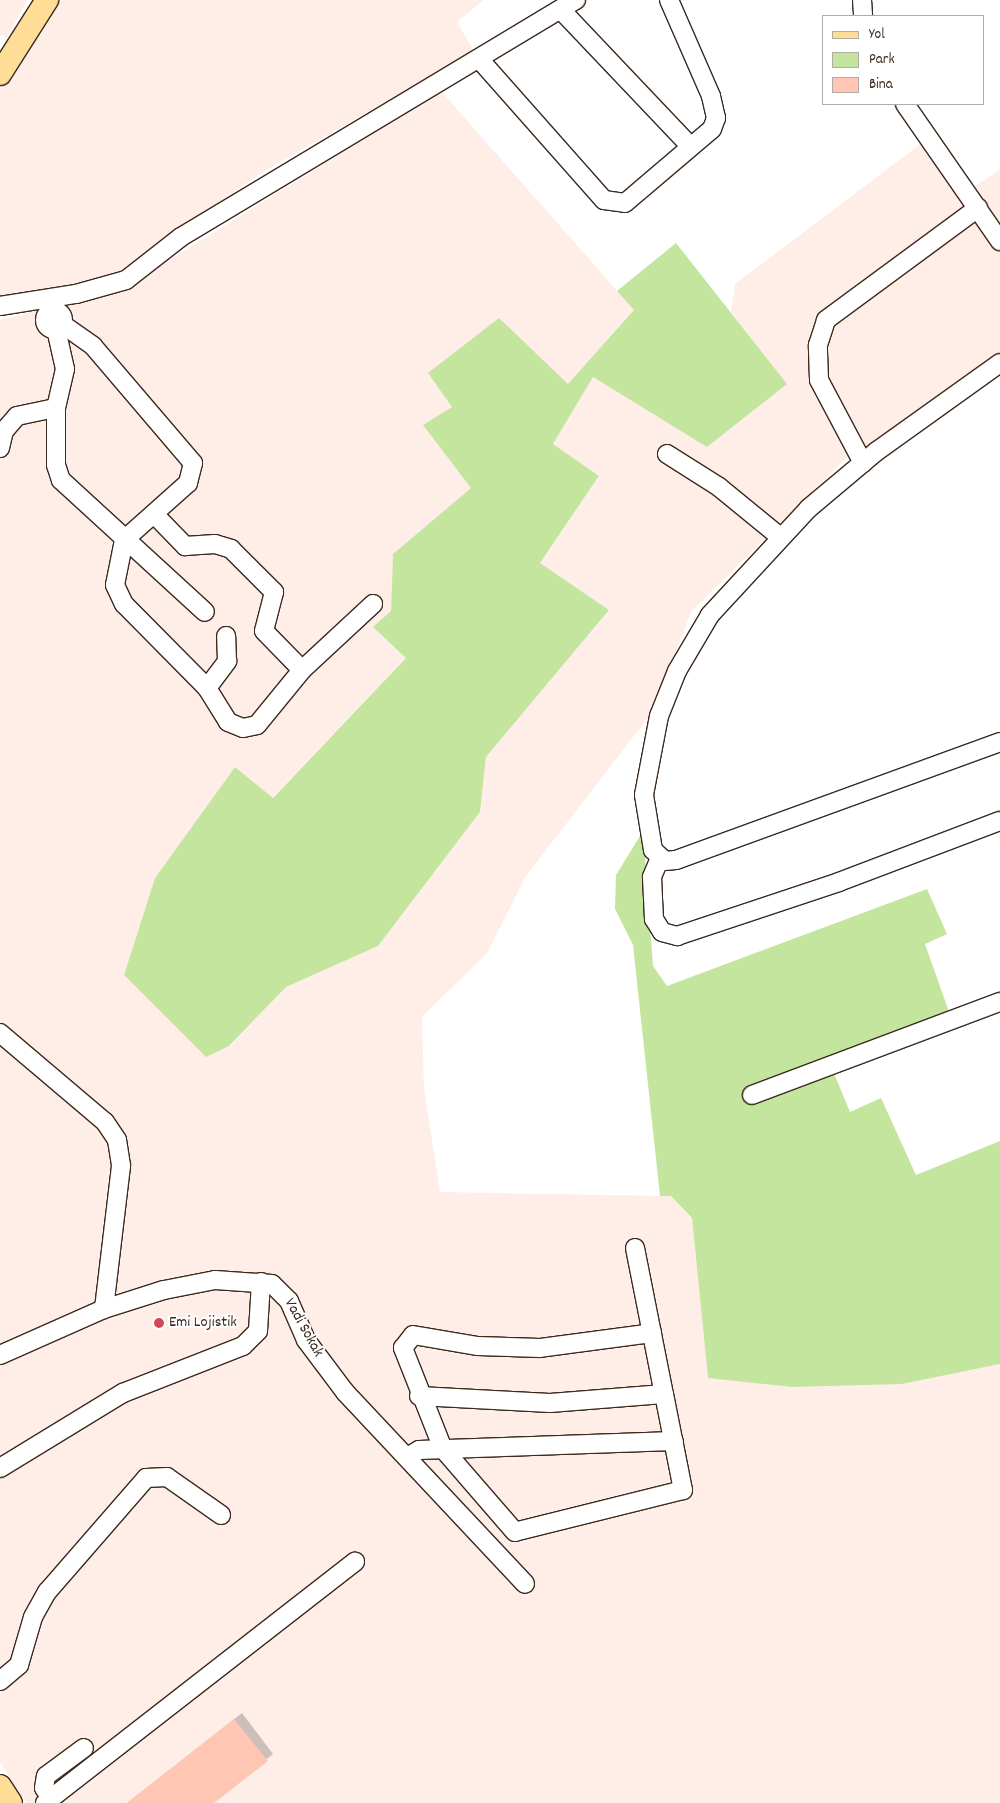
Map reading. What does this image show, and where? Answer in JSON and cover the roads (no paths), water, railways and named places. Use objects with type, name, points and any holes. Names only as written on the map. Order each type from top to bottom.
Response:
[{"type":"main road","points":[[0,74],[47,0]]},
{"type":"main road","points":[[0,1786],[11,1803]]},
{"type":"street","points":[[480,60],[560,154],[611,203],[632,201],[712,129],[716,113],[669,0]]},
{"type":"street","points":[[862,0],[863,15]]},
{"type":"street","points":[[0,306],[76,294],[126,280],[181,237],[480,60],[569,5],[691,147]]},
{"type":"street","points":[[906,105],[1000,241]]},
{"type":"street","points":[[862,463],[819,380],[818,345],[826,320],[978,208]]},
{"type":"street","points":[[76,294],[56,321],[64,369],[56,408],[56,465],[61,480],[124,540],[206,612]]},
{"type":"street","points":[[27,302],[93,346],[193,463],[188,483],[124,540],[115,578],[120,598],[207,688],[228,722],[250,727],[257,725],[302,670],[373,604]]},
{"type":"street","points":[[1000,363],[862,463],[779,536],[710,614],[667,694],[644,795],[653,850],[660,858],[676,860],[1000,742]]},
{"type":"street","points":[[0,448],[4,431],[17,416],[56,408]]},
{"type":"street","points":[[667,454],[719,487],[779,536]]},
{"type":"street","points":[[154,514],[189,548],[215,544],[231,548],[274,592],[264,631],[302,670]]},
{"type":"street","points":[[207,688],[226,661],[226,636]]},
{"type":"street","points":[[660,858],[652,877],[654,919],[662,932],[677,936],[839,882],[1000,821]]},
{"type":"street","points":[[752,1095],[1000,1002]]},
{"type":"street","points":[[0,1033],[105,1122],[117,1140],[121,1166],[104,1309]]},
{"type":"street","points":[[635,1248],[684,1490],[515,1532],[443,1449],[419,1396],[403,1348],[409,1336],[540,1348],[652,1334]]},
{"type":"street","name":"Vadi Sokak","points":[[0,1355],[104,1309],[215,1280],[261,1282],[286,1296],[303,1334],[331,1375],[525,1584]]},
{"type":"street","points":[[0,1468],[123,1393],[243,1346],[258,1331],[261,1282]]},
{"type":"street","points":[[419,1396],[550,1403],[664,1394]]},
{"type":"street","points":[[407,1457],[419,1450],[674,1441]]},
{"type":"street","points":[[0,1681],[19,1665],[33,1617],[48,1592],[146,1478],[167,1476],[221,1515]]},
{"type":"street","points":[[84,1748],[46,1776],[44,1788],[48,1801],[355,1562]]},
{"type":"place","name":"Emi Lojistik","points":[[159,1323]]}]
